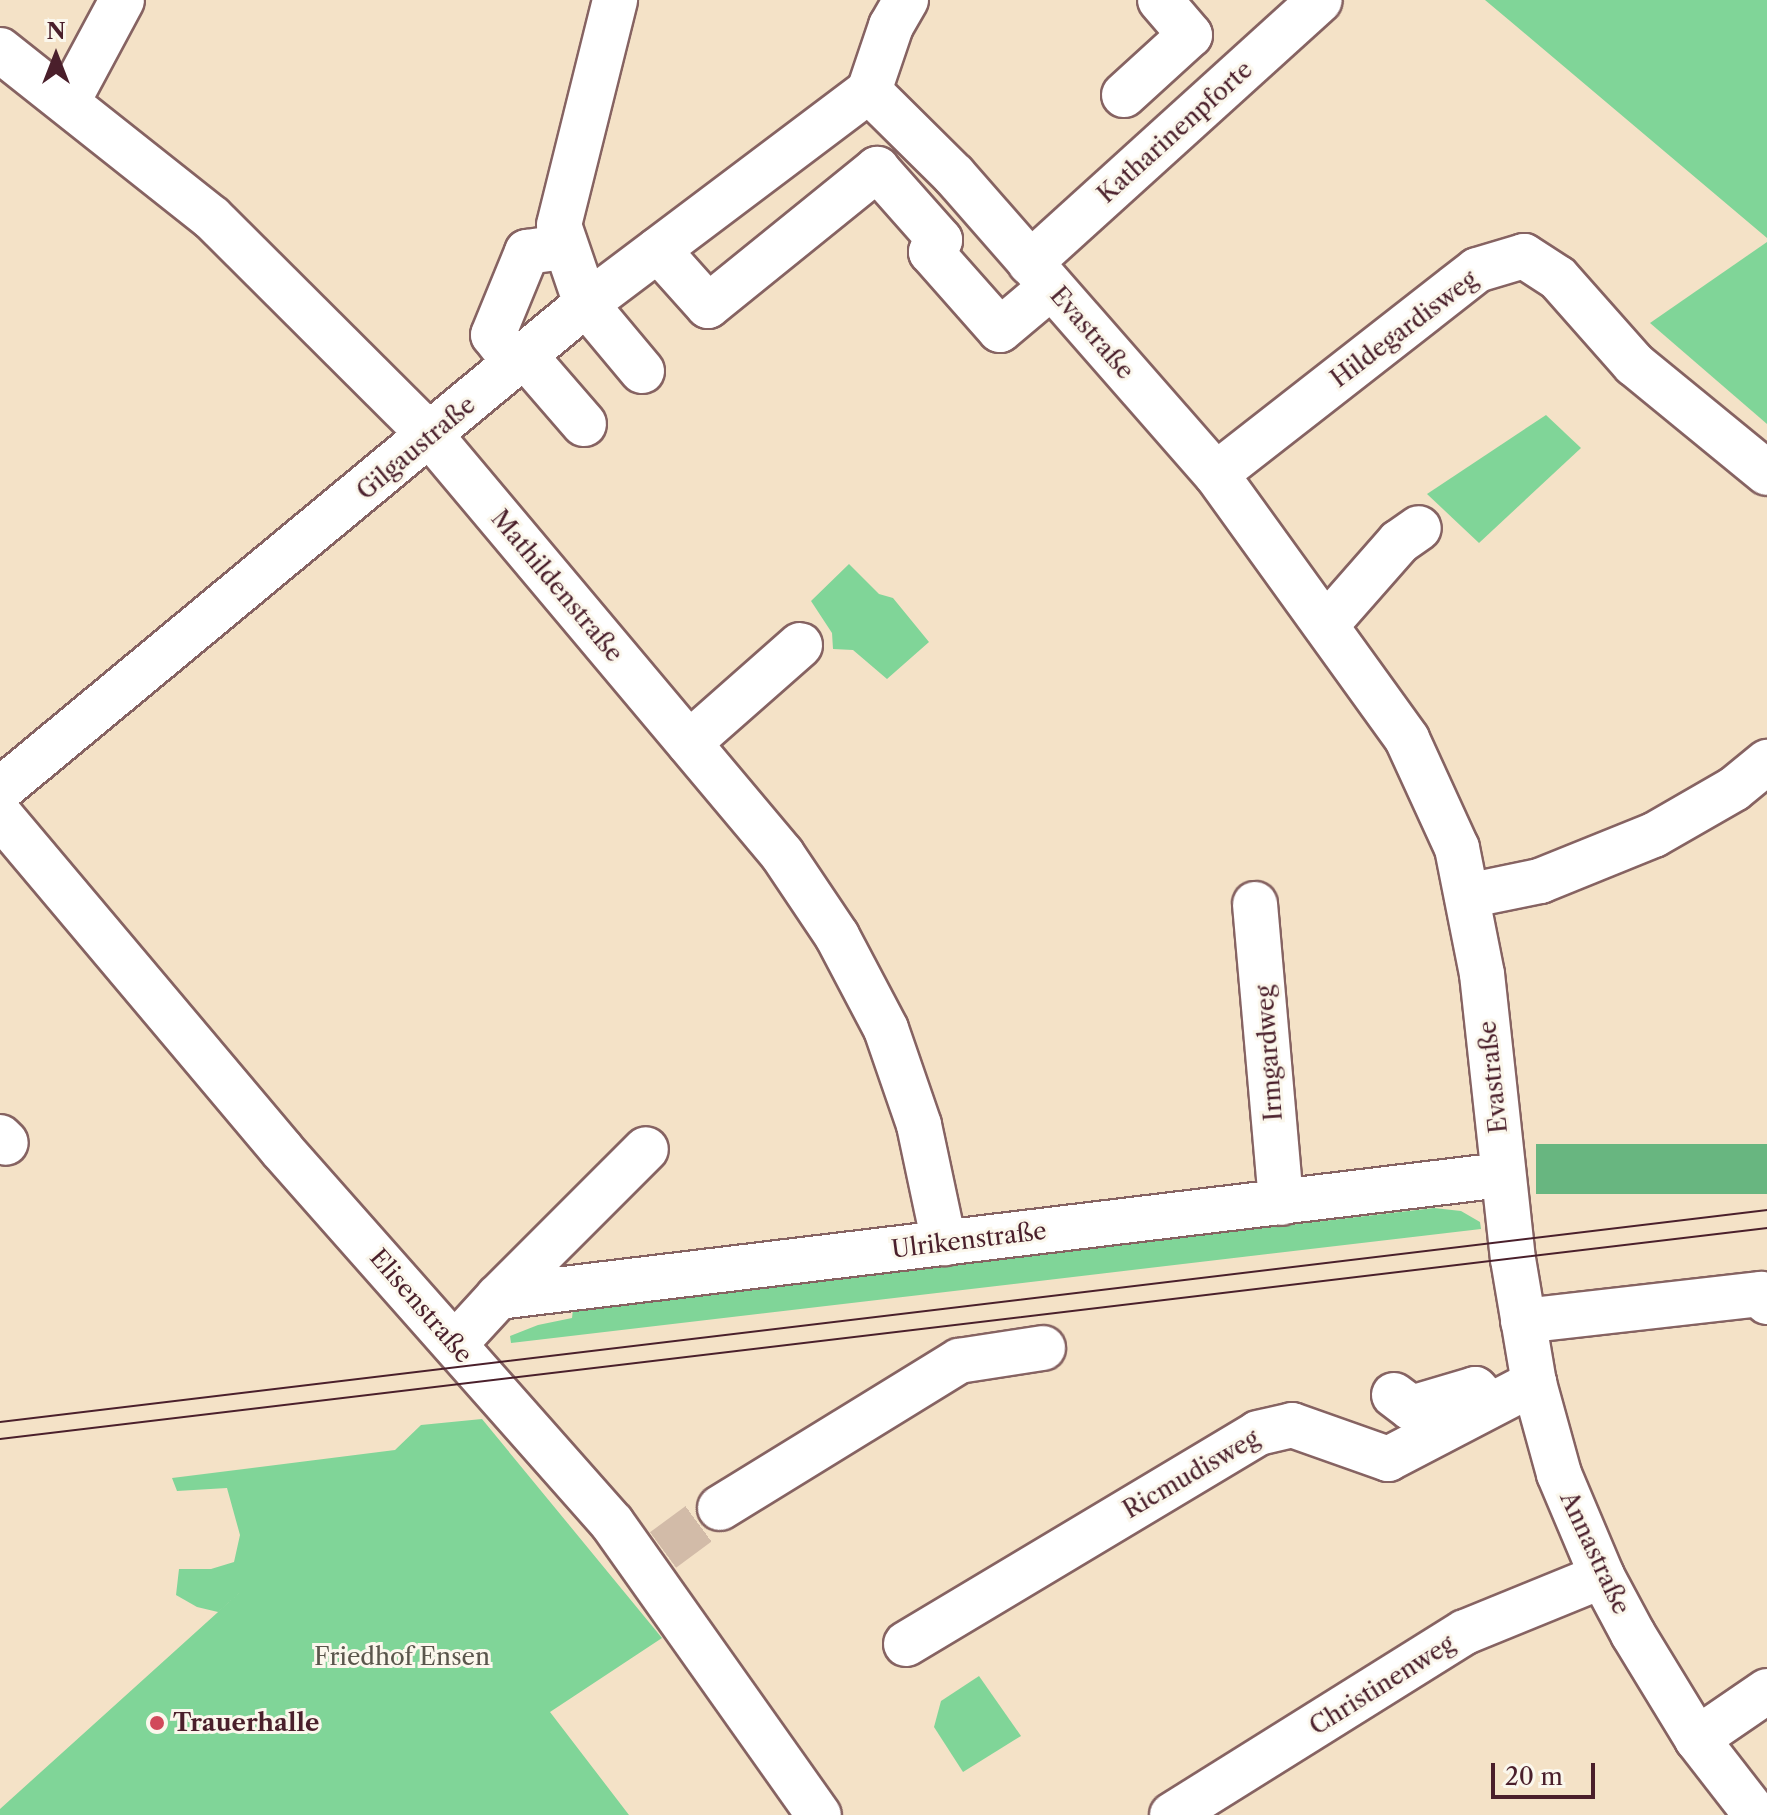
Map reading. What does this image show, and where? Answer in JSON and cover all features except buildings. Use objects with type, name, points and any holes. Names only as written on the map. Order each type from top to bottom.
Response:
[{"type":"street","points":[[69,99],[122,0]]},
{"type":"street","points":[[615,0],[563,195],[559,225],[586,304],[642,371]]},
{"type":"street","points":[[586,304],[869,91],[891,26],[906,0]]},
{"type":"street","points":[[1124,95],[1190,35],[1160,0]]},
{"type":"street","name":"Katharinenpforte","points":[[658,250],[708,306],[877,169],[940,240],[931,252],[1000,330],[1041,275],[1320,0]]},
{"type":"street","name":"Mathildenstraße","points":[[0,50],[69,99],[212,218],[431,436],[782,854],[837,936],[886,1029],[919,1125],[944,1243]]},
{"type":"street","name":"Evastraße","points":[[869,91],[954,175],[1216,474],[1407,739],[1457,848],[1467,896],[1482,974],[1513,1259]]},
{"type":"street","points":[[564,247],[527,252],[493,335],[584,424]]},
{"type":"street","name":"Hildegardisweg","points":[[1216,474],[1477,270],[1524,256],[1558,278],[1625,356],[1767,473]]},
{"type":"street","name":"Gilgaustraße","points":[[0,790],[431,436],[586,304]]},
{"type":"street","points":[[1327,624],[1399,542],[1419,528]]},
{"type":"street","points":[[689,743],[800,645]]},
{"type":"street","points":[[1467,896],[1540,881],[1654,835],[1734,789],[1767,762]]},
{"type":"street","name":"Elisenstraße","points":[[0,815],[231,1092],[592,1500],[653,1558],[819,1815]]},
{"type":"street","name":"Irmgardweg","points":[[1255,904],[1281,1203]]},
{"type":"street","points":[[455,1344],[646,1149]]},
{"type":"street","name":"Ulrikenstraße","points":[[498,1297],[1502,1175]]},
{"type":"street","name":"Annastraße","points":[[1513,1259],[1534,1383],[1559,1474],[1602,1576],[1697,1739],[1756,1815]]},
{"type":"street","points":[[1523,1321],[1761,1294],[1767,1302]]},
{"type":"street","points":[[720,1508],[959,1361],[1043,1348]]},
{"type":"street","name":"Ricmudisweg","points":[[906,1644],[1258,1433],[1292,1425],[1388,1459],[1534,1383]]},
{"type":"street","points":[[1394,1395],[1411,1408],[1422,1408],[1475,1389],[1491,1407]]},
{"type":"street","name":"Christinenweg","points":[[1172,1815],[1465,1632],[1537,1598],[1602,1576]]},
{"type":"street","points":[[1697,1739],[1767,1691]]},
{"type":"green space","points":[[1485,0],[1767,0],[1767,238],[1516,26]]},
{"type":"green space","points":[[1767,242],[1767,424],[1650,323]]},
{"type":"green space","points":[[1546,415],[1581,448],[1479,543],[1427,494]]},
{"type":"green space","points":[[849,564],[879,594],[893,598],[929,642],[887,679],[853,650],[833,649],[832,633],[811,601]]},
{"type":"green space","points":[[1536,1144],[1767,1144],[1767,1194],[1536,1194]]},
{"type":"green space","points":[[1434,1208],[1461,1211],[1480,1222],[1481,1229],[511,1343],[510,1336],[538,1325],[572,1318],[573,1309]]},
{"type":"green space","name":"Friedhof Ensen","points":[[482,1419],[662,1638],[550,1712],[629,1815],[0,1815],[0,1809],[310,1529],[218,1612],[197,1607],[176,1595],[179,1569],[211,1569],[234,1562],[240,1535],[227,1488],[177,1491],[172,1478],[395,1450],[421,1425]]},
{"type":"green space","points":[[979,1676],[1021,1736],[963,1772],[934,1727],[941,1701]]},
{"type":"tunnel","points":[[663,1550],[720,1508]]},
{"type":"tram line","points":[[0,1422],[1767,1210]]},
{"type":"tram line","points":[[0,1439],[1767,1228]]},
{"type":"place","name":"Trauerhalle","points":[[157,1723]]}]
